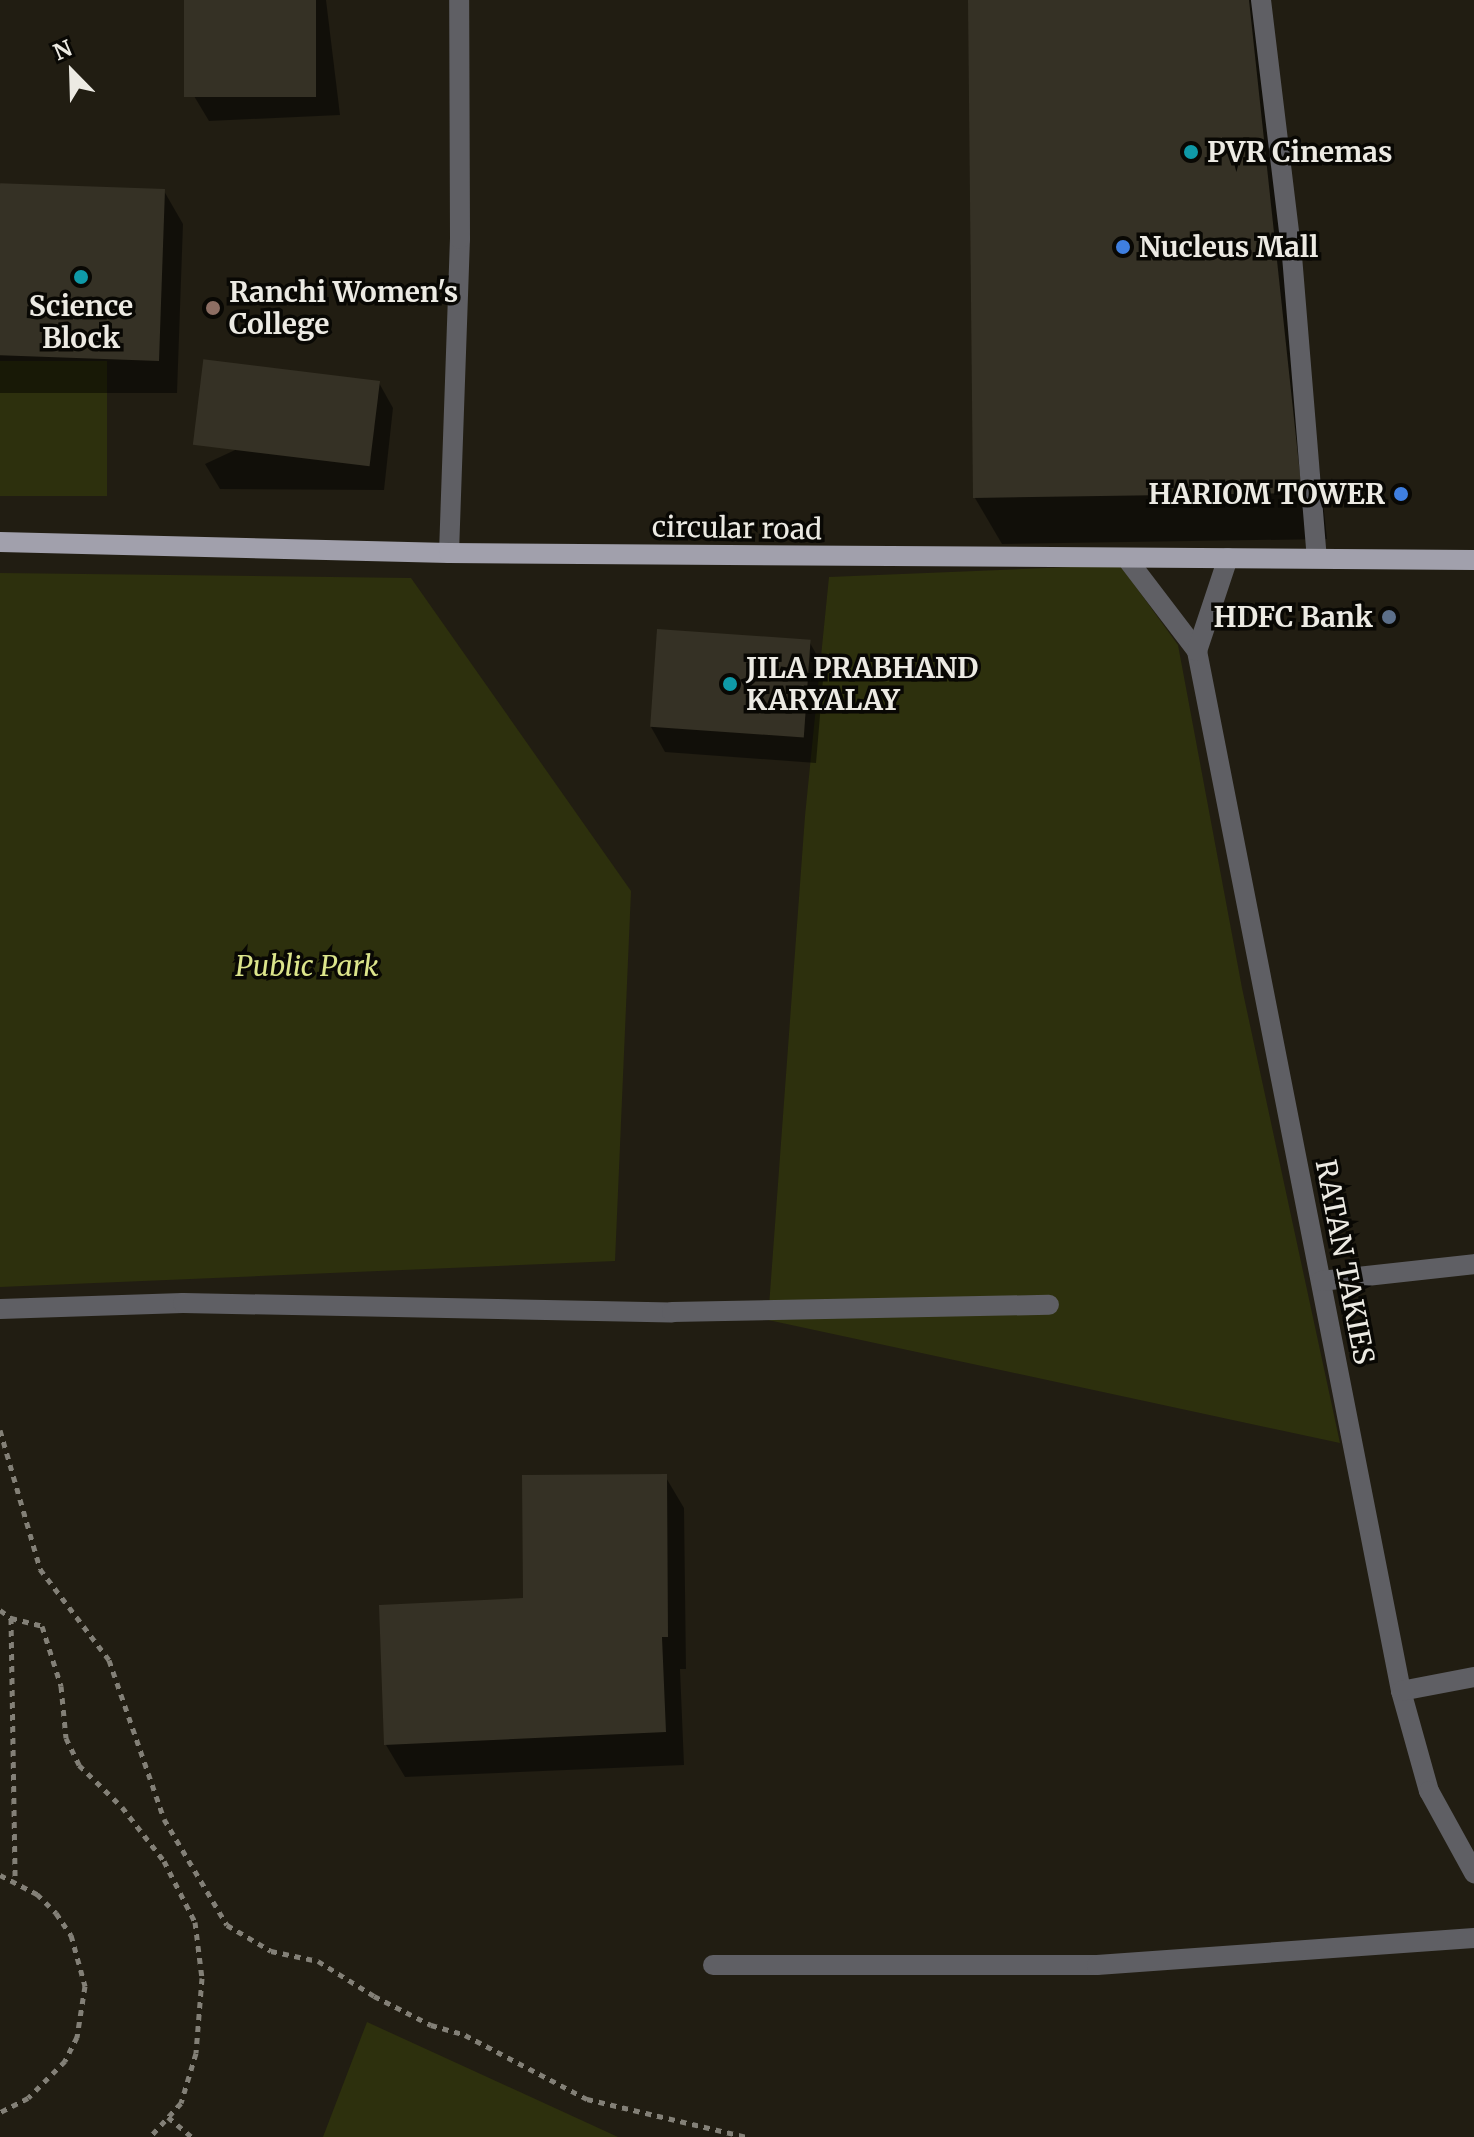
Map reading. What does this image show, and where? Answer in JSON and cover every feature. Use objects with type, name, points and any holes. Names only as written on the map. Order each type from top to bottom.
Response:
[{"type":"main road","name":"circular road","points":[[0,542],[449,553],[1474,560]]},
{"type":"street","points":[[449,553],[460,239],[459,0]]},
{"type":"street","points":[[1261,0],[1292,256],[1317,558]]},
{"type":"street","name":"RATAN TAKIES","points":[[1197,651],[1228,558]]},
{"type":"street","name":"RATAN TAKIES","points":[[1127,559],[1197,651],[1401,1691],[1429,1791],[1474,1873]]},
{"type":"street","points":[[1321,1281],[1474,1264]]},
{"type":"street","points":[[0,1309],[183,1303],[657,1312],[1049,1305]]},
{"type":"street","points":[[1401,1691],[1474,1677]]},
{"type":"street","points":[[713,1965],[1097,1965],[1474,1938]]},
{"type":"path","points":[[0,1430],[40,1569],[109,1660],[164,1819],[227,1925],[271,1951],[318,1961],[374,1996],[431,2025],[465,2035],[587,2099],[747,2137]]},
{"type":"path","points":[[0,1610],[11,1618],[42,1626],[61,1686],[66,1738],[79,1765],[122,1807],[164,1861],[195,1922],[202,1978],[196,2053],[181,2103],[150,2137]]},
{"type":"path","points":[[11,1618],[15,1880]]},
{"type":"path","points":[[0,1875],[15,1880],[37,1894],[71,1935],[85,1986],[84,2012],[65,2061],[48,2081],[0,2112]]},
{"type":"path","points":[[168,2117],[192,2137]]},
{"type":"green space","points":[[0,361],[107,361],[107,496],[0,496]]},
{"type":"green space","points":[[1120,565],[1178,645],[1242,988],[1340,1443],[768,1320],[805,816],[829,577]]},
{"type":"green space","name":"Public Park","points":[[0,573],[411,578],[631,891],[615,1261],[0,1287]]},
{"type":"green space","points":[[367,2022],[618,2137],[323,2137]]},
{"type":"building","points":[[184,0],[316,0],[316,97],[184,97]]},
{"type":"building","name":"Nucleus Mall","points":[[968,0],[1249,0],[1302,493],[973,498]]},
{"type":"building","name":"Science Block","points":[[0,183],[165,189],[159,361],[0,355]]},
{"type":"building","points":[[203,359],[380,381],[370,466],[193,445]]},
{"type":"building","name":"JILA PRABHAND KARYALAY","points":[[657,629],[811,640],[804,738],[650,727]]},
{"type":"building","points":[[667,1474],[668,1637],[662,1637],[666,1732],[384,1745],[379,1605],[523,1598],[522,1475]]},
{"type":"place","name":"PVR Cinemas","points":[[1191,152]]},
{"type":"place","name":"Nucleus Mall","points":[[1123,247]]},
{"type":"place","name":"Science Block","points":[[81,277]]},
{"type":"place","name":"Ranchi Women's College","points":[[213,308]]},
{"type":"place","name":"HARIOM TOWER","points":[[1401,494]]},
{"type":"place","name":"HDFC Bank","points":[[1389,617]]},
{"type":"place","name":"JILA PRABHAND KARYALAY","points":[[730,684]]}]
